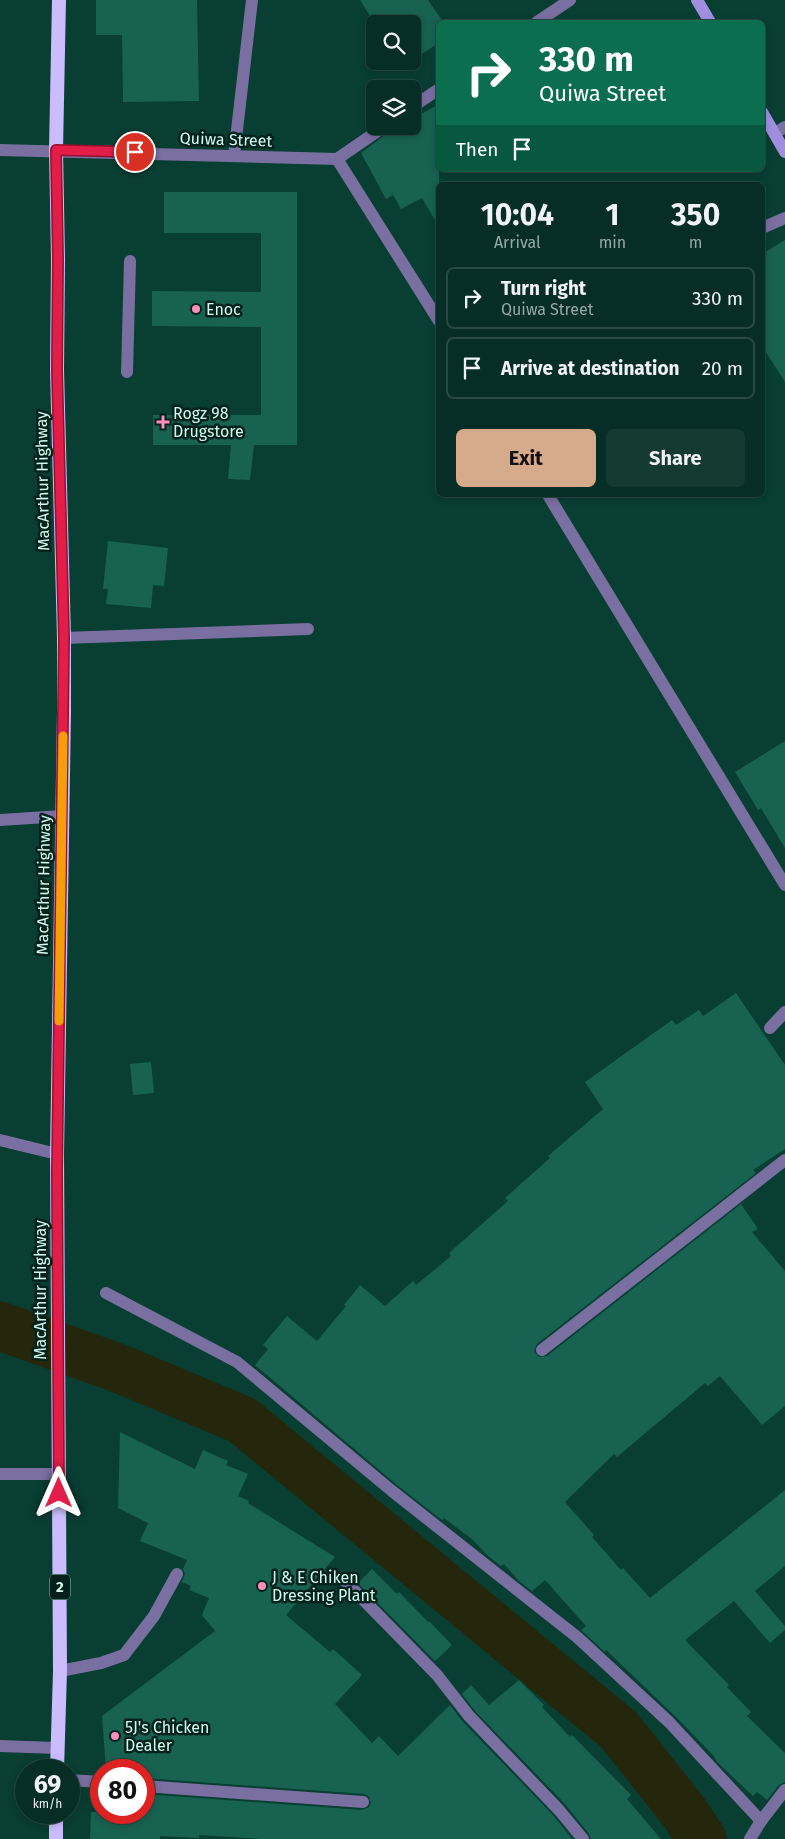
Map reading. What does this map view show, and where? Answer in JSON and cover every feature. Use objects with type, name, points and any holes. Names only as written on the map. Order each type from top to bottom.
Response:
[{"type":"highway","name":"MacArthur Highway","points":[[57,1759],[60,1672],[57,1154],[64,638],[57,370],[58,251],[56,150],[60,0]]},
{"type":"highway","points":[[56,1824],[56,1839]]},
{"type":"main road","points":[[697,0],[709,20]]},
{"type":"main road","points":[[765,115],[780,130],[785,152]]},
{"type":"street","points":[[234,156],[252,0]]},
{"type":"street","points":[[540,20],[570,0]]},
{"type":"street","points":[[421,101],[436,92]]},
{"type":"street","points":[[372,135],[337,159],[436,316]]},
{"type":"street","name":"Quiwa Street","points":[[0,150],[337,159]]},
{"type":"street","points":[[765,227],[785,218]]},
{"type":"street","points":[[127,372],[130,261]]},
{"type":"street","points":[[549,497],[785,885]]},
{"type":"street","points":[[64,638],[308,629]]},
{"type":"street","points":[[0,820],[62,816]]},
{"type":"street","points":[[770,1028],[785,1012]]},
{"type":"street","points":[[0,1140],[57,1154]]},
{"type":"street","points":[[542,1350],[785,1160]]},
{"type":"street","points":[[106,1292],[237,1362],[392,1491],[577,1637],[669,1722],[759,1823]]},
{"type":"street","points":[[0,1474],[59,1474]]},
{"type":"street","points":[[60,1672],[101,1663],[124,1655],[154,1616],[177,1574]]},
{"type":"street","points":[[342,1578],[437,1675],[469,1716],[584,1839]]},
{"type":"street","points":[[0,1746],[57,1748]]},
{"type":"street","points":[[155,1787],[363,1802]]},
{"type":"street","points":[[750,1839],[759,1823],[785,1790]]},
{"type":"building","points":[[96,0],[197,0],[199,101],[123,102],[122,35],[96,35]]},
{"type":"building","points":[[360,0],[428,0],[442,20],[436,20],[436,45],[421,54],[421,15],[369,15]]},
{"type":"building","points":[[436,106],[436,172],[439,172],[439,182],[436,182],[436,222],[422,198],[401,209],[393,195],[386,199],[361,153],[385,135],[421,135],[421,114]]},
{"type":"building","points":[[164,192],[297,192],[297,445],[254,445],[250,480],[228,479],[231,445],[153,445],[153,415],[261,415],[261,327],[152,326],[152,291],[261,292],[261,233],[164,233]]},
{"type":"building","points":[[785,240],[785,382],[765,351],[765,252]]},
{"type":"building","points":[[108,541],[168,548],[164,586],[153,585],[151,608],[106,604],[108,589],[103,589]]},
{"type":"building","points":[[785,741],[785,848],[761,808],[758,810],[735,772]]},
{"type":"building","points":[[736,993],[785,1065],[785,1149],[753,1170],[756,1173],[537,1344],[534,1351],[539,1357],[547,1356],[741,1204],[758,1229],[752,1232],[785,1271],[785,1406],[762,1425],[720,1376],[708,1386],[705,1383],[617,1457],[614,1454],[565,1502],[621,1570],[623,1568],[650,1598],[785,1490],[785,1566],[755,1591],[785,1626],[785,1630],[770,1643],[734,1601],[685,1640],[729,1685],[727,1687],[751,1712],[747,1716],[785,1753],[785,1782],[779,1785],[767,1800],[757,1792],[753,1796],[717,1762],[714,1756],[675,1716],[606,1650],[605,1652],[581,1630],[586,1626],[545,1580],[532,1591],[519,1581],[504,1564],[501,1566],[473,1540],[444,1518],[442,1520],[397,1485],[255,1365],[268,1349],[263,1345],[287,1316],[317,1341],[346,1306],[344,1305],[360,1285],[385,1306],[413,1281],[416,1285],[451,1256],[449,1253],[508,1201],[505,1198],[550,1158],[548,1156],[603,1109],[585,1082],[672,1020],[676,1025],[699,1010],[703,1016]]},
{"type":"building","points":[[151,1062],[154,1093],[133,1095],[130,1064]]},
{"type":"building","points":[[120,1432],[195,1469],[203,1450],[228,1461],[226,1465],[248,1474],[238,1496],[249,1501],[248,1503],[335,1557],[286,1615],[330,1652],[333,1649],[362,1675],[335,1704],[372,1743],[379,1736],[398,1756],[450,1705],[463,1722],[553,1815],[572,1839],[262,1839],[199,1835],[199,1838],[160,1836],[160,1839],[90,1839],[91,1824],[155,1824],[155,1795],[362,1810],[369,1807],[371,1802],[368,1796],[364,1794],[155,1779],[155,1759],[105,1759],[102,1716],[215,1631],[202,1615],[209,1598],[189,1590],[191,1586],[182,1582],[185,1574],[183,1569],[187,1560],[140,1541],[148,1523],[118,1508]]},
{"type":"building","points":[[372,1569],[397,1594],[399,1592],[452,1645],[435,1661],[358,1583]]},
{"type":"building","points":[[519,1680],[544,1705],[542,1707],[570,1737],[572,1735],[631,1795],[627,1799],[661,1839],[591,1839],[565,1804],[475,1711],[462,1694],[471,1685],[489,1705]]},
{"type":"waterway","points":[[0,1326],[118,1368],[242,1420],[619,1730],[684,1812],[702,1839]]},
{"type":"slow traffic","points":[[59,1021],[63,736]]},
{"type":"place","name":"Enoc","points":[[196,309]]},
{"type":"place","name":"Rogz 98 Drugstore","points":[[163,422]]},
{"type":"place","name":"J & E Chiken Dressing Plant","points":[[262,1586]]},
{"type":"place","name":"5J's Chicken Dealer","points":[[115,1736]]},
{"type":"route","points":[[59,1493],[57,1172],[64,638],[57,370],[58,199],[56,150],[135,152]]}]
